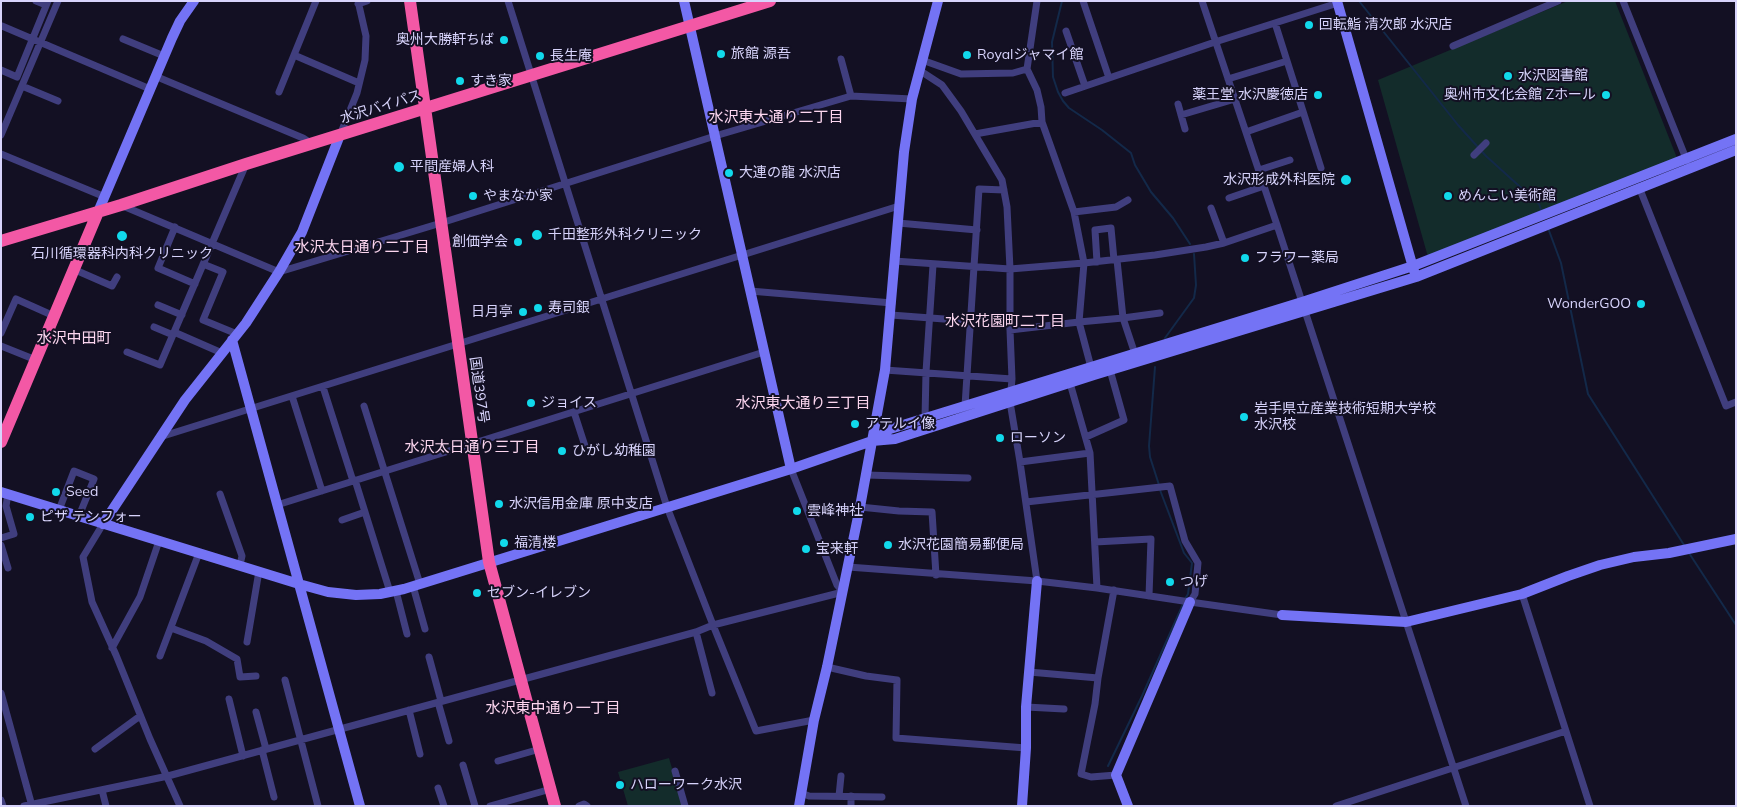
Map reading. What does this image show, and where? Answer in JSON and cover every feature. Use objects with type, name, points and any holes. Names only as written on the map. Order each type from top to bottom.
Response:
[{"type":"highway","name":"国道397号","points":[[410,1],[489,562],[555,806]]},
{"type":"highway","name":"水沢バイパス","points":[[1,241],[770,1]]},
{"type":"highway","points":[[1,442],[98,212]]},
{"type":"street","points":[[1,70],[17,76],[47,3],[36,1]]},
{"type":"street","points":[[1,135],[58,1]]},
{"type":"street","points":[[98,212],[164,56],[180,21],[194,1]]},
{"type":"street","points":[[279,92],[316,1]]},
{"type":"street","points":[[180,806],[92,602],[83,557],[185,400],[235,337],[279,272],[302,232],[357,93],[365,60],[366,36],[358,3],[367,1]]},
{"type":"street","points":[[508,1],[667,507],[756,731],[814,720]]},
{"type":"street","points":[[684,1],[791,469],[837,584],[843,592]]},
{"type":"street","points":[[799,806],[814,720],[828,667],[860,507],[885,370],[904,152],[912,98],[938,1]]},
{"type":"street","points":[[1037,1],[1026,69],[1037,90],[1042,122],[1074,212],[1084,263],[1078,322],[1093,371]]},
{"type":"street","points":[[1083,1],[1109,78]]},
{"type":"street","points":[[1202,1],[1304,306],[1466,806]]},
{"type":"street","points":[[1453,46],[1558,1]]},
{"type":"street","points":[[1623,1],[1688,164]]},
{"type":"street","points":[[1065,94],[1337,2],[1416,277]]},
{"type":"street","points":[[1275,23],[1321,168]]},
{"type":"street","points":[[2,26],[150,89]]},
{"type":"street","points":[[1066,30],[1086,86]]},
{"type":"street","points":[[123,39],[164,56]]},
{"type":"street","points":[[294,55],[359,83]]},
{"type":"street","points":[[841,59],[851,96]]},
{"type":"street","points":[[1228,79],[1287,61]]},
{"type":"street","points":[[921,65],[961,74],[1013,73],[1026,69]]},
{"type":"street","points":[[921,65],[942,85],[962,111],[1002,180],[1007,207],[1012,379],[1010,397],[1037,581],[1026,707],[1026,748],[1022,806]]},
{"type":"street","points":[[156,76],[303,138],[312,144]]},
{"type":"street","points":[[22,86],[58,101]]},
{"type":"street","points":[[121,205],[279,272],[715,136],[851,96],[912,98]]},
{"type":"street","points":[[1181,115],[1235,99]]},
{"type":"street","points":[[1178,104],[1185,129]]},
{"type":"street","points":[[1246,132],[1303,112]]},
{"type":"street","points":[[975,134],[1042,122]]},
{"type":"street","points":[[1553,217],[1639,187],[1736,139]]},
{"type":"street","points":[[1475,154],[1485,145]]},
{"type":"street","points":[[1,538],[14,534],[4,493],[328,592],[356,595],[380,594],[417,585],[872,442],[896,439],[1010,397],[1304,306],[1416,277],[1553,217],[1688,164],[1736,150]]},
{"type":"street","points":[[1,154],[105,197]]},
{"type":"street","points":[[1259,170],[1290,160]]},
{"type":"street","points":[[128,352],[160,365],[246,164]]},
{"type":"street","points":[[1229,198],[1264,186]]},
{"type":"street","points":[[1639,187],[1726,406],[1736,402]]},
{"type":"street","points":[[965,406],[979,189],[1004,190]]},
{"type":"street","points":[[1074,212],[1116,208],[1128,200]]},
{"type":"street","points":[[160,437],[899,206]]},
{"type":"street","points":[[1211,208],[1224,243]]},
{"type":"street","points":[[898,223],[977,230]]},
{"type":"street","points":[[1304,306],[1538,223]]},
{"type":"street","points":[[894,261],[1010,269],[1097,262],[1155,255],[1224,243],[1277,225]]},
{"type":"street","points":[[174,227],[158,268],[195,284]]},
{"type":"street","points":[[1097,262],[1094,230],[1111,228],[1123,318],[1136,358]]},
{"type":"street","points":[[204,264],[223,272],[203,320],[235,337],[251,409],[360,806]]},
{"type":"street","points":[[925,418],[933,265]]},
{"type":"street","points":[[73,269],[112,286],[117,277]]},
{"type":"street","points":[[750,291],[892,303]]},
{"type":"street","points":[[1,333],[3,323],[16,299],[54,316]]},
{"type":"street","points":[[158,305],[182,315]]},
{"type":"street","points":[[891,315],[971,321],[1010,327],[1123,318],[1160,313]]},
{"type":"street","points":[[154,327],[222,353]]},
{"type":"street","points":[[1,346],[36,360]]},
{"type":"street","points":[[277,505],[764,352]]},
{"type":"street","points":[[872,442],[890,429],[965,406],[1070,383],[1093,371],[1110,370],[1136,358]]},
{"type":"street","points":[[885,370],[1012,379]]},
{"type":"street","points":[[1086,437],[1124,420],[1110,370]]},
{"type":"street","points":[[1070,383],[1090,453],[1097,588]]},
{"type":"street","points":[[323,387],[407,634]]},
{"type":"street","points":[[292,396],[322,491]]},
{"type":"street","points":[[364,406],[417,585],[425,629]]},
{"type":"street","points":[[574,412],[585,446]]},
{"type":"street","points":[[1020,462],[1090,453]]},
{"type":"street","points":[[59,510],[74,471],[94,479],[80,516]]},
{"type":"street","points":[[866,475],[968,478]]},
{"type":"street","points":[[1026,502],[1170,486],[1185,541],[1198,563],[1195,594],[1116,775],[1128,806]]},
{"type":"street","points":[[220,494],[242,556],[240,565]]},
{"type":"street","points":[[860,507],[932,512],[936,575]]},
{"type":"street","points":[[342,520],[365,512]]},
{"type":"street","points":[[1095,542],[1151,539],[1150,596]]},
{"type":"street","points":[[848,567],[1037,581],[1114,590],[1282,615],[1406,622],[1522,594],[1600,565],[1736,539]]},
{"type":"street","points":[[112,648],[140,597],[159,541]]},
{"type":"street","points":[[1,545],[8,568]]},
{"type":"street","points":[[160,656],[199,553]]},
{"type":"street","points":[[247,642],[259,571]]},
{"type":"street","points":[[1114,590],[1098,678],[1096,704],[1081,774],[1091,777],[1116,775]]},
{"type":"street","points":[[24,806],[168,776],[696,632],[713,625],[843,592]]},
{"type":"street","points":[[1522,594],[1590,806]]},
{"type":"street","points":[[170,628],[206,641],[237,659],[240,677],[256,676]]},
{"type":"street","points":[[696,632],[712,693]]},
{"type":"street","points":[[429,657],[449,741]]},
{"type":"street","points":[[828,667],[866,676],[897,680],[896,738],[1026,748]]},
{"type":"street","points":[[1029,672],[1098,678]]},
{"type":"street","points":[[285,680],[318,806]]},
{"type":"street","points":[[1,693],[32,805]]},
{"type":"street","points":[[229,700],[243,756]]},
{"type":"street","points":[[1026,707],[1064,709]]},
{"type":"street","points":[[409,710],[420,754]]},
{"type":"street","points":[[256,712],[274,797]]},
{"type":"street","points":[[95,749],[140,716]]},
{"type":"street","points":[[1336,806],[1566,731]]},
{"type":"street","points":[[498,761],[540,749]]},
{"type":"street","points":[[463,765],[475,806]]},
{"type":"street","points":[[675,771],[685,806]]},
{"type":"street","points":[[839,796],[841,776]]},
{"type":"street","points":[[438,788],[444,806]]},
{"type":"street","points":[[490,806],[551,789]]},
{"type":"street","points":[[102,790],[106,806]]},
{"type":"street","points":[[801,793],[809,796],[882,797]]},
{"type":"street","points":[[851,796],[851,806]]},
{"type":"street","points":[[1,800],[3,806]]},
{"type":"street","points":[[579,806],[584,804],[587,806]]},
{"type":"green space","points":[[1568,1],[1615,1],[1677,158],[1428,257],[1378,80]]},
{"type":"green space","points":[[669,758],[683,806],[628,806],[618,772]]},
{"type":"waterway","points":[[1062,1],[1052,42],[1053,77],[1058,92],[1069,108],[1102,130],[1131,153],[1135,165],[1151,192],[1173,218],[1190,244]]},
{"type":"waterway","points":[[1359,1],[1458,125],[1486,156],[1539,204],[1542,212]]},
{"type":"waterway","points":[[1548,228],[1561,263],[1588,394],[1684,545]]},
{"type":"waterway","points":[[1165,338],[1194,298],[1196,285],[1194,254]]},
{"type":"waterway","points":[[1155,367],[1149,446],[1150,457],[1159,485]]},
{"type":"waterway","points":[[1160,490],[1184,553],[1192,563],[1188,594],[1185,599]]},
{"type":"waterway","points":[[1689,553],[1736,625]]},
{"type":"waterway","points":[[1108,766],[1183,604]]},
{"type":"place","name":"回転鮨 清次郎 水沢店","points":[[1309,25]]},
{"type":"place","name":"奥州大勝軒ちば","points":[[504,40]]},
{"type":"place","name":"旅館 源吾","points":[[721,54]]},
{"type":"place","name":"Royalジャマイ館","points":[[967,55]]},
{"type":"place","name":"長生庵","points":[[540,56]]},
{"type":"place","name":"水沢図書館","points":[[1508,76]]},
{"type":"place","name":"すき家","points":[[460,81]]},
{"type":"place","name":"薬王堂 水沢慶徳店","points":[[1318,95]]},
{"type":"place","name":"奥州市文化会館 Zホール","points":[[1606,95]]},
{"type":"place","name":"平間産婦人科","points":[[399,167]]},
{"type":"place","name":"大連の龍 水沢店","points":[[729,173]]},
{"type":"place","name":"水沢形成外科医院","points":[[1346,180]]},
{"type":"place","name":"やまなか家","points":[[473,196]]},
{"type":"place","name":"めんこい美術館","points":[[1448,196]]},
{"type":"place","name":"千田整形外科クリニック","points":[[537,235]]},
{"type":"place","name":"石川循環器科内科クリニック","points":[[122,236]]},
{"type":"place","name":"創価学会","points":[[518,242]]},
{"type":"place","name":"フラワー薬局","points":[[1245,258]]},
{"type":"place","name":"WonderGOO","points":[[1641,304]]},
{"type":"place","name":"寿司銀","points":[[538,308]]},
{"type":"place","name":"日月亭","points":[[523,312]]},
{"type":"place","name":"ジョイス","points":[[531,403]]},
{"type":"place","name":"岩手県立産業技術短期大学校 水沢校","points":[[1244,417]]},
{"type":"place","name":"アテルイ像","points":[[855,424]]},
{"type":"place","name":"ローソン","points":[[1000,438]]},
{"type":"place","name":"ひがし幼稚園","points":[[562,451]]},
{"type":"place","name":"Seed","points":[[56,492]]},
{"type":"place","name":"水沢信用金庫 原中支店","points":[[499,504]]},
{"type":"place","name":"雲峰神社","points":[[797,511]]},
{"type":"place","name":"ピザ テンフォー","points":[[30,517]]},
{"type":"place","name":"福清楼","points":[[504,543]]},
{"type":"place","name":"水沢花園簡易郵便局","points":[[888,545]]},
{"type":"place","name":"宝来軒","points":[[806,549]]},
{"type":"place","name":"つげ","points":[[1170,582]]},
{"type":"place","name":"セブン-イレブン","points":[[477,593]]},
{"type":"place","name":"ハローワーク水沢","points":[[620,785]]},
{"type":"district","name":"水沢東大通り二丁目","points":[[776,117]]},
{"type":"district","name":"水沢太日通り二丁目","points":[[362,247]]},
{"type":"district","name":"水沢花園町二丁目","points":[[1005,321]]},
{"type":"district","name":"水沢中田町","points":[[74,338]]},
{"type":"district","name":"水沢東大通り三丁目","points":[[803,403]]},
{"type":"district","name":"水沢太日通り三丁目","points":[[472,447]]},
{"type":"district","name":"水沢東中通り一丁目","points":[[553,708]]}]
